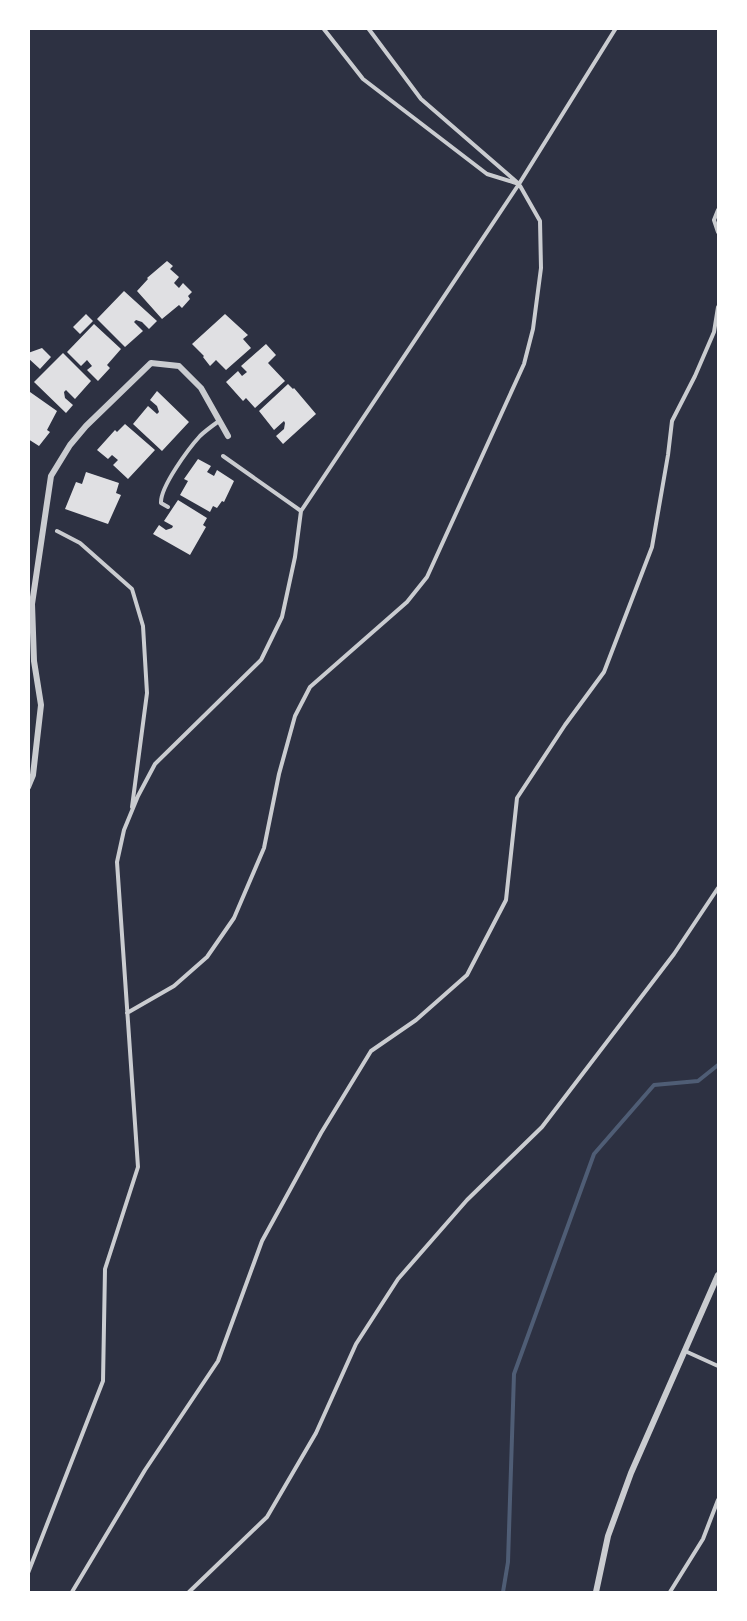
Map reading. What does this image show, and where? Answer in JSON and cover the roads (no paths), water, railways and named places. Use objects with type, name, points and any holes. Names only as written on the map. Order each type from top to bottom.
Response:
[{"type":"street","points":[[28,787],[33,775],[40,705],[30,614],[51,476],[70,445],[86,426],[151,363],[178,366],[201,388],[228,436]]},
{"type":"street","points":[[596,1593],[608,1536],[631,1473],[718,1275]]},
{"type":"lane","points":[[323,28],[363,80],[487,174],[519,184]]},
{"type":"lane","points":[[128,1013],[174,986],[207,957],[234,918],[264,848],[279,774],[295,716],[310,687],[407,602],[427,577],[524,364],[533,329],[541,268],[540,221],[519,184],[421,99],[368,28]]},
{"type":"lane","points":[[28,1573],[103,1381],[105,1269],[138,1167],[117,862],[124,830],[138,796],[155,765],[261,660],[282,617],[295,557],[301,511],[519,184],[616,28]]},
{"type":"lane","points":[[718,210],[714,220],[718,232]]},
{"type":"lane","points":[[72,1593],[145,1470],[218,1361],[262,1241],[321,1133],[371,1052],[416,1020],[466,975],[506,900],[517,798],[565,725],[604,672],[652,548],[672,421],[714,332],[718,307]]},
{"type":"lane","points":[[168,507],[161,503],[160,499],[164,489],[194,443],[219,420]]},
{"type":"lane","points":[[223,456],[301,511]]},
{"type":"lane","points":[[57,531],[80,543],[132,589],[143,626],[147,693],[131,813]]},
{"type":"lane","points":[[189,1593],[267,1517],[316,1433],[357,1344],[398,1279],[467,1200],[542,1127],[674,954],[718,888]]},
{"type":"lane","points":[[685,1351],[718,1366]]},
{"type":"lane","points":[[670,1593],[703,1539],[718,1500]]},
{"type":"waterway","points":[[503,1592],[508,1562],[514,1374],[594,1154],[654,1085],[698,1081],[718,1065]]}]
